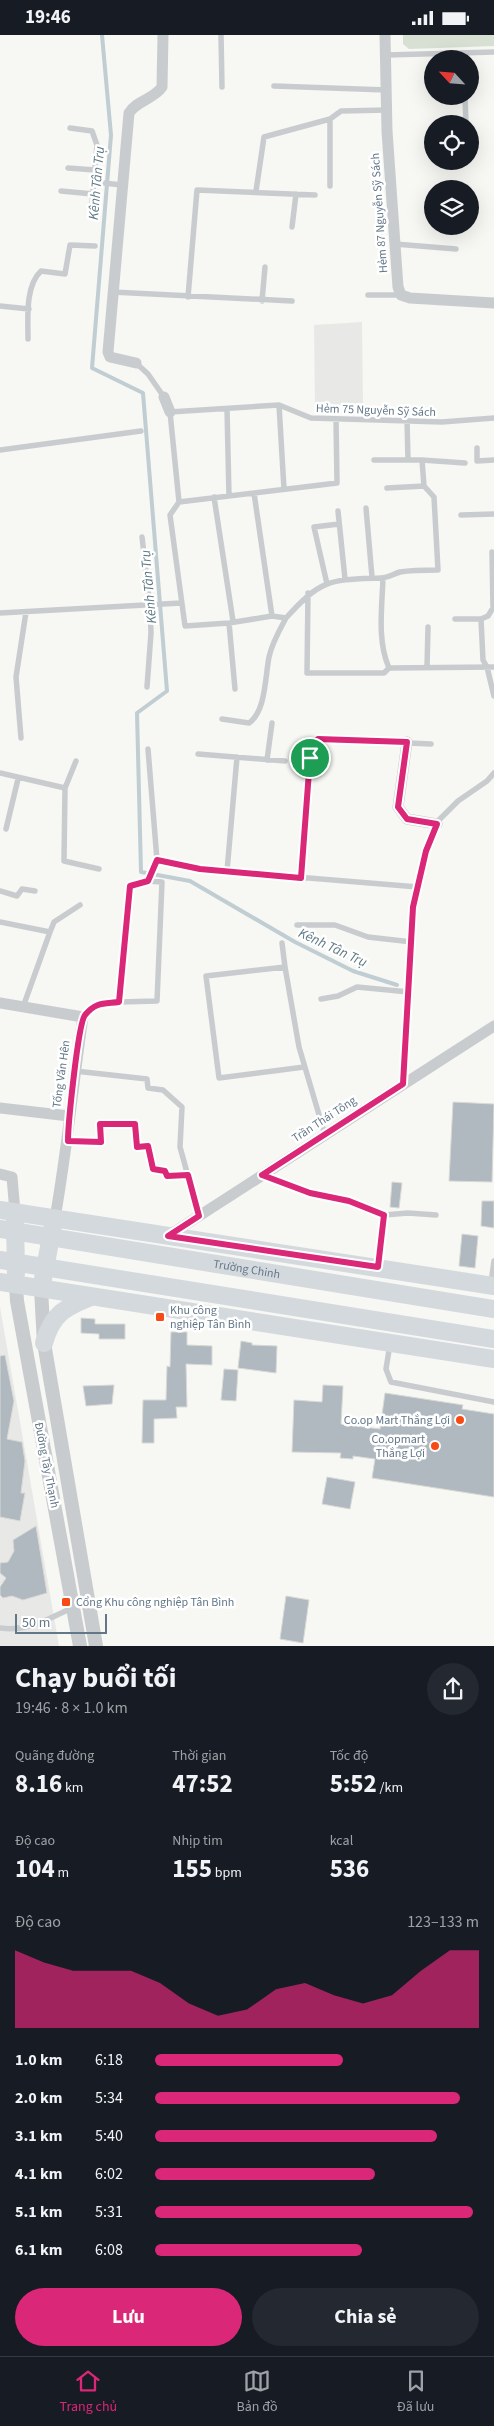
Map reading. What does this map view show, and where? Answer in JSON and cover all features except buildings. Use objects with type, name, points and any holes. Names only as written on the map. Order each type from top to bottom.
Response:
[{"type":"main road","name":"Trường Chinh","points":[[7,1211],[492,1286]]},
{"type":"main road","points":[[7,1211],[8,1284],[494,1359]]},
{"type":"main road","points":[[41,1289],[55,1218]]},
{"type":"main road","name":"Trường Chinh","points":[[8,1230],[494,1309]]},
{"type":"main road","points":[[8,1261],[494,1339]]},
{"type":"main road","points":[[390,1343],[406,1272]]},
{"type":"main road","points":[[44,1343],[49,1325],[57,1315],[67,1308],[90,1297],[137,1281]]},
{"type":"street","points":[[136,363],[110,357],[108,352],[118,184],[129,113],[132,108],[158,94],[162,87],[162,35]]},
{"type":"street","name":"Hẻm 87 Nguyễn Sỹ Sách","points":[[385,35],[387,110],[395,244],[401,295]]},
{"type":"street","points":[[401,295],[420,299],[494,303]]},
{"type":"street","points":[[164,397],[170,412]]},
{"type":"street","points":[[407,742],[398,807],[407,819],[437,824]]},
{"type":"street","points":[[0,1003],[83,1017]]},
{"type":"street","name":"Tống Văn Hên","points":[[55,1218],[68,1141],[69,1117],[83,1017]]},
{"type":"street","name":"Trần Thái Tông","points":[[168,1236],[493,1027]]},
{"type":"street","points":[[0,1108],[69,1117]]},
{"type":"street","points":[[0,1175],[12,1177],[7,1211]]},
{"type":"street","name":"Đường Tây Thạnh","points":[[8,1284],[27,1359],[80,1646]]},
{"type":"street","name":"Đường Tây Thạnh","points":[[41,1289],[44,1343],[96,1646]]},
{"type":"street","points":[[74,1607],[90,1604]]},
{"type":"lane","points":[[221,35],[222,87]]},
{"type":"lane","points":[[479,54],[494,52]]},
{"type":"lane","points":[[387,55],[424,55]]},
{"type":"lane","points":[[274,86],[387,90]]},
{"type":"lane","points":[[256,191],[264,137],[330,119],[341,111],[387,110]]},
{"type":"lane","points":[[330,119],[330,187]]},
{"type":"lane","points":[[70,128],[92,131],[97,145],[96,182],[91,215]]},
{"type":"lane","points":[[68,168],[95,170]]},
{"type":"lane","points":[[96,182],[118,184]]},
{"type":"lane","points":[[188,297],[197,190],[256,191],[314,195]]},
{"type":"lane","points":[[61,191],[93,194]]},
{"type":"lane","points":[[292,227],[296,194]]},
{"type":"lane","points":[[395,244],[456,249]]},
{"type":"lane","points":[[28,339],[28,309],[34,279],[42,271],[64,275],[70,245],[95,246]]},
{"type":"lane","points":[[262,301],[264,267]]},
{"type":"lane","points":[[112,292],[292,301]]},
{"type":"lane","points":[[368,295],[401,295]]},
{"type":"lane","points":[[0,306],[28,309]]},
{"type":"lane","points":[[136,363],[148,373],[164,397]]},
{"type":"lane","points":[[279,405],[284,489]]},
{"type":"lane","name":"Hẻm 75 Nguyễn Sỹ Sách","points":[[170,412],[279,405],[311,418],[442,422],[494,418]]},
{"type":"lane","points":[[226,409],[229,496]]},
{"type":"lane","points":[[170,412],[179,502],[170,515],[185,626],[272,616],[286,618]]},
{"type":"lane","points":[[179,502],[337,483],[336,419]]},
{"type":"lane","points":[[407,420],[408,460]]},
{"type":"lane","points":[[0,450],[141,431]]},
{"type":"lane","points":[[477,448],[477,461],[494,460]]},
{"type":"lane","points":[[374,460],[422,460],[465,463]]},
{"type":"lane","points":[[222,719],[249,723],[256,718],[260,709],[268,657],[274,639],[286,618],[308,593],[327,584],[345,579],[383,578],[400,572],[438,571],[434,497],[424,486],[422,460]]},
{"type":"lane","points":[[387,488],[424,486]]},
{"type":"lane","points":[[254,493],[272,616]]},
{"type":"lane","points":[[214,497],[231,622],[235,689]]},
{"type":"lane","points":[[366,508],[372,577]]},
{"type":"lane","points":[[338,511],[345,579]]},
{"type":"lane","points":[[461,515],[494,514]]},
{"type":"lane","points":[[327,584],[314,527],[340,524]]},
{"type":"lane","points":[[142,537],[152,606],[147,687]]},
{"type":"lane","points":[[455,619],[481,619],[488,616],[493,608],[492,552]]},
{"type":"lane","points":[[383,578],[382,634],[384,656],[389,668]]},
{"type":"lane","points":[[308,593],[307,673],[384,673],[389,668],[491,667]]},
{"type":"lane","points":[[0,613],[181,603]]},
{"type":"lane","points":[[21,738],[16,677],[26,612]]},
{"type":"lane","points":[[481,619],[483,660],[491,667],[494,696]]},
{"type":"lane","points":[[427,667],[428,627]]},
{"type":"lane","points":[[267,759],[272,723]]},
{"type":"lane","points":[[301,878],[313,743],[318,739],[431,743]]},
{"type":"lane","points":[[148,749],[157,860],[148,881]]},
{"type":"lane","points":[[198,754],[285,761]]},
{"type":"lane","points":[[227,871],[237,757]]},
{"type":"lane","points":[[76,761],[65,788],[64,861],[99,869]]},
{"type":"lane","points":[[0,773],[18,779],[65,788]]},
{"type":"lane","points":[[403,1084],[413,907],[426,851],[437,824],[458,801],[487,781],[494,773]]},
{"type":"lane","points":[[6,829],[18,779]]},
{"type":"lane","points":[[157,860],[200,869],[418,887]]},
{"type":"lane","points":[[83,1017],[95,1005],[156,1001],[162,882],[148,881],[130,886],[119,1002]]},
{"type":"lane","points":[[0,891],[17,896],[22,889],[35,891]]},
{"type":"lane","points":[[23,1007],[54,922],[80,905]]},
{"type":"lane","points":[[0,922],[50,932]]},
{"type":"lane","points":[[297,925],[335,925],[368,937],[412,941]]},
{"type":"lane","points":[[282,943],[304,1067],[324,1135]]},
{"type":"lane","points":[[285,967],[206,977],[218,1078],[304,1067]]},
{"type":"lane","points":[[321,999],[338,997],[357,987],[409,992]]},
{"type":"lane","points":[[75,1071],[147,1079],[148,1088],[163,1090],[182,1107],[180,1147],[199,1216]]},
{"type":"lane","points":[[68,1141],[101,1142],[100,1124],[135,1124],[137,1147],[148,1146],[153,1169],[165,1171],[167,1176],[188,1175]]},
{"type":"lane","points":[[262,1175],[310,1193],[349,1201],[384,1215],[408,1213],[436,1215]]},
{"type":"lane","points":[[378,1267],[384,1215]]},
{"type":"lane","points":[[492,1286],[494,1261]]},
{"type":"lane","points":[[390,1343],[386,1369],[391,1382],[494,1402]]},
{"type":"lane","points":[[0,1628],[16,1630],[31,1627],[74,1607]]},
{"type":"shaded area","points":[[403,35],[494,35],[494,46],[409,49],[403,44]]},
{"type":"shaded area","points":[[362,322],[363,405],[315,407],[314,325]]},
{"type":"shaded area","points":[[0,1307],[59,1646],[0,1646]]},
{"type":"waterway","name":"Kênh Tân Trụ","points":[[102,35],[111,135],[92,368],[143,393],[167,691],[137,713],[141,872],[190,881],[295,942],[353,971],[397,985]]},
{"type":"place","name":"Khu công nghiệp Tân Bình","points":[[160,1317]]},
{"type":"place","name":"Co.op Mart Thắng Lợi","points":[[460,1420]]},
{"type":"place","name":"Co.opmart Thắng Lợi","points":[[435,1446]]},
{"type":"place","name":"Cổng Khu công nghiệp Tân Bình","points":[[66,1602]]},
{"type":"route","points":[[318,739],[407,742],[398,807],[407,819],[437,824],[426,851],[413,907],[411,971],[403,1084],[262,1175],[310,1193],[349,1201],[384,1215],[378,1267],[168,1236],[199,1216],[188,1175],[167,1176],[165,1171],[153,1169],[148,1146],[137,1147],[135,1124],[100,1124],[101,1142],[68,1141],[69,1117],[83,1017],[95,1005],[119,1002],[130,886],[148,881],[157,860],[200,869],[301,878],[310,758],[313,743],[318,739]]}]
